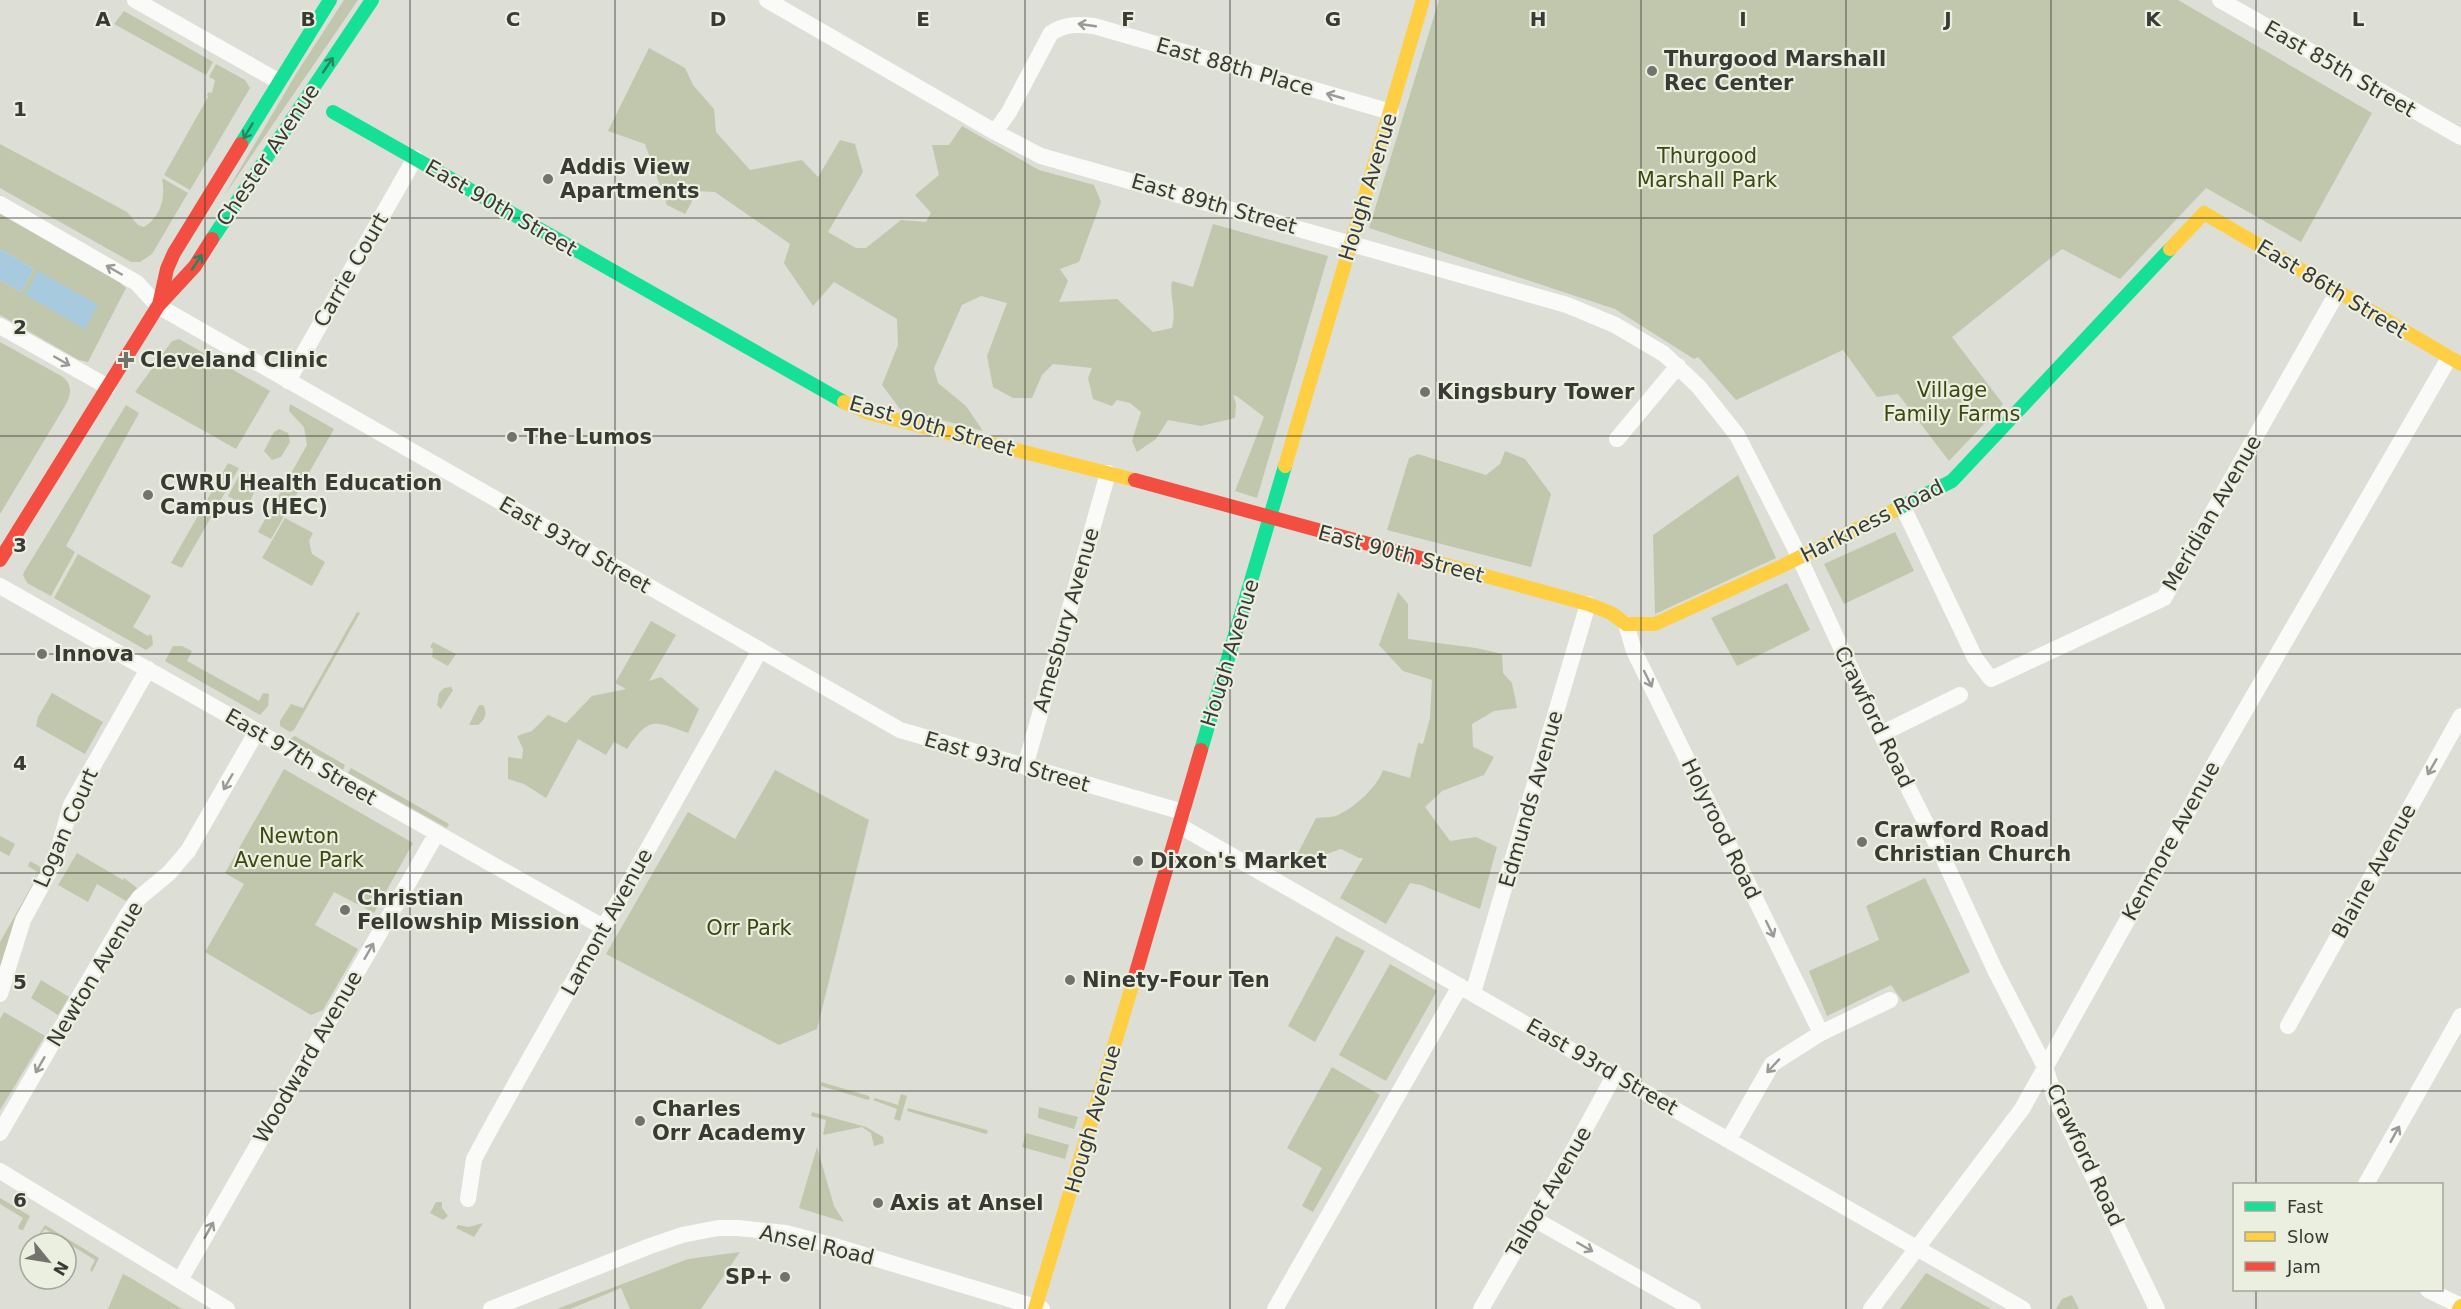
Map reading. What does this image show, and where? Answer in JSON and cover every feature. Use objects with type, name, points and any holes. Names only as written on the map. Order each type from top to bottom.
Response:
[{"type":"street","points":[[135,0],[278,81]]},
{"type":"street","name":"Chester Avenue","points":[[158,306],[167,269],[174,253],[330,0]]},
{"type":"street","name":"Chester Avenue","points":[[0,560],[158,306],[195,266],[252,177],[372,0]]},
{"type":"street","name":"East 89th Street","points":[[767,0],[995,132],[1041,156],[1350,242],[1583,311],[1630,333],[1678,366]]},
{"type":"street","name":"Hough Avenue","points":[[1038,1308],[1423,0]]},
{"type":"street","name":"East 85th Street","points":[[2220,0],[2461,137]]},
{"type":"street","name":"East 88th Place","points":[[995,132],[1009,112],[1051,33],[1062,26],[1077,24],[1095,26],[1391,112]]},
{"type":"street","name":"East 90th Street","points":[[333,112],[841,401],[869,413],[1108,473],[1588,604]]},
{"type":"street","name":"Carrie Court","points":[[288,381],[415,158]]},
{"type":"street","name":"East 93rd Street","points":[[0,204],[137,283],[158,306],[900,730],[1025,767],[1182,819],[1466,989],[2023,1309]]},
{"type":"street","name":"East 86th Street","points":[[2204,213],[2455,361]]},
{"type":"street","name":"Harkness Road","points":[[1626,624],[1655,624],[1799,557],[1952,481],[2204,213]]},
{"type":"street","name":"Meridian Avenue","points":[[1902,505],[1975,658],[1991,679],[2164,598],[2337,293]]},
{"type":"street","points":[[0,326],[108,387]]},
{"type":"street","name":"Kenmore Avenue","points":[[1871,1309],[2022,1109],[2221,752],[2455,361]]},
{"type":"street","points":[[1617,439],[1678,366]]},
{"type":"street","name":"Crawford Road","points":[[1678,366],[1715,405],[1737,435],[1799,557],[1881,734],[1939,849],[1994,968],[2045,1067],[2055,1098],[2157,1309]]},
{"type":"street","name":"Amesbury Avenue","points":[[1025,767],[1108,473]]},
{"type":"street","name":"East 97th Street","points":[[0,586],[603,927]]},
{"type":"street","points":[[1588,604],[1611,613],[1626,624]]},
{"type":"street","name":"Edmunds Avenue","points":[[1275,1309],[1466,989],[1588,604]]},
{"type":"street","name":"Holyrood Road","points":[[1626,624],[1632,647],[1821,1033]]},
{"type":"street","name":"Lamont Avenue","points":[[468,1199],[474,1159],[760,650]]},
{"type":"street","name":"Logan Court","points":[[0,994],[24,920],[55,861],[72,806],[148,669]]},
{"type":"street","points":[[1881,734],[1960,695]]},
{"type":"street","name":"Blaine Avenue","points":[[2288,1026],[2461,716]]},
{"type":"street","name":"Newton Avenue","points":[[0,1133],[127,915],[139,898],[169,873],[188,851],[257,731]]},
{"type":"street","name":"Woodward Avenue","points":[[180,1280],[436,833]]},
{"type":"street","points":[[1729,1139],[1772,1064],[1821,1033],[1890,1000]]},
{"type":"street","points":[[2367,1183],[2461,1016]]},
{"type":"street","name":"Talbot Avenue","points":[[1481,1309],[1615,1074]]},
{"type":"street","points":[[0,1171],[227,1309]]},
{"type":"street","points":[[1534,1219],[1693,1309]]},
{"type":"street","name":"Ansel Road","points":[[491,1309],[661,1242],[709,1230],[738,1228],[786,1233],[831,1245],[1038,1308]]},
{"type":"street","points":[[2430,1291],[2460,1307]]},
{"type":"green space","points":[[344,0],[358,0],[224,196],[296,74]]},
{"type":"green space","name":"Thurgood Marshall Park","points":[[1439,0],[2178,0],[2372,113],[2301,242],[2206,188],[2120,279],[2062,249],[1952,337],[2003,404],[1949,461],[1898,394],[1877,397],[1843,350],[1736,400],[1698,357],[1694,359],[1615,309],[1369,228]]},
{"type":"green space","points":[[124,11],[213,62],[206,75],[114,24]]},
{"type":"green space","points":[[649,48],[685,68],[693,85],[714,109],[716,132],[750,170],[802,160],[818,177],[840,140],[855,144],[863,172],[828,232],[856,248],[866,248],[901,220],[926,222],[931,213],[915,195],[939,175],[932,145],[949,145],[962,126],[1039,170],[1094,185],[1101,202],[1079,262],[1060,269],[1068,281],[1059,302],[1117,299],[1153,332],[1172,328],[1174,315],[1172,281],[1193,287],[1213,224],[1328,256],[1257,498],[1235,491],[1264,417],[1238,397],[1233,395],[1236,404],[1235,418],[1201,426],[1168,420],[1156,439],[1137,452],[1132,441],[1141,412],[1130,403],[1117,400],[1112,406],[1093,399],[1088,378],[1092,368],[1053,364],[1042,375],[1032,398],[1013,398],[993,387],[987,356],[1007,303],[981,296],[962,305],[934,368],[938,383],[966,406],[983,431],[900,409],[882,385],[898,345],[897,319],[834,282],[813,306],[784,263],[790,244],[715,192],[698,191],[685,214],[667,205],[645,144],[608,131]]},
{"type":"green space","points":[[216,64],[245,80],[250,88],[190,190],[164,175],[208,97],[207,95],[209,92],[212,93],[215,80],[209,77]]},
{"type":"green space","points":[[0,144],[127,212],[138,225],[144,227],[155,218],[161,206],[162,178],[188,193],[152,254],[140,262],[131,262],[0,188]]},
{"type":"green space","points":[[0,214],[126,288],[88,362],[79,360],[0,315],[0,280],[21,292],[34,269],[0,249]]},
{"type":"green space","points":[[179,339],[270,391],[236,449],[135,392],[172,341]]},
{"type":"green space","points":[[0,342],[63,377],[70,391],[65,406],[0,514]]},
{"type":"green space","points":[[290,404],[334,429],[271,539],[258,532],[307,445],[304,427],[289,411]]},
{"type":"green space","points":[[126,405],[139,413],[66,546],[75,552],[51,596],[27,583],[24,572]]},
{"type":"green space","points":[[279,429],[288,433],[290,442],[281,457],[272,460],[264,451],[274,432]]},
{"type":"green space","points":[[1505,451],[1525,459],[1551,494],[1531,567],[1387,530],[1409,458],[1418,454],[1486,475],[1500,464]]},
{"type":"green space","points":[[228,463],[239,468],[182,568],[171,563]]},
{"type":"green space","points":[[242,470],[255,479],[258,485],[247,507],[228,496]]},
{"type":"green space","points":[[1738,475],[1776,558],[1655,614],[1653,535]]},
{"type":"green space","points":[[285,518],[313,533],[309,541],[312,554],[325,562],[312,586],[262,558]]},
{"type":"green space","points":[[1895,532],[1914,571],[1844,604],[1824,564]]},
{"type":"green space","points":[[78,554],[151,596],[133,627],[148,636],[150,634],[153,645],[146,650],[54,598]]},
{"type":"green space","points":[[1787,583],[1810,630],[1737,666],[1711,618]]},
{"type":"green space","points":[[1398,592],[1408,604],[1408,639],[1476,648],[1502,654],[1503,673],[1512,683],[1517,708],[1494,711],[1472,724],[1473,747],[1494,757],[1484,775],[1442,791],[1425,807],[1450,841],[1476,837],[1497,847],[1480,909],[1421,885],[1410,883],[1386,924],[1340,898],[1363,858],[1341,849],[1309,860],[1297,855],[1316,818],[1335,816],[1353,806],[1371,789],[1383,770],[1410,778],[1418,743],[1423,744],[1430,718],[1432,680],[1403,671],[1379,645]]},
{"type":"green space","points":[[357,612],[360,613],[294,730],[290,732],[280,726],[280,721],[291,704],[303,708]]},
{"type":"green space","points":[[651,621],[676,635],[649,681],[661,677],[699,709],[688,733],[653,724],[641,731],[627,749],[614,742],[606,755],[578,739],[546,798],[524,784],[508,779],[508,757],[522,759],[523,749],[517,736],[532,731],[548,715],[566,723],[592,696],[626,689],[615,683]]},
{"type":"green space","points":[[433,642],[456,654],[448,666],[432,657],[433,649],[430,647]]},
{"type":"green space","points":[[173,646],[182,646],[192,651],[187,661],[259,701],[263,693],[269,694],[268,706],[260,715],[165,661]]},
{"type":"green space","points":[[451,687],[453,690],[441,709],[437,705],[439,693],[444,688]]},
{"type":"green space","points":[[52,693],[103,722],[85,754],[36,726],[38,717]]},
{"type":"green space","points":[[479,705],[485,708],[484,719],[478,725],[469,725]]},
{"type":"green space","points":[[295,736],[345,765],[343,770],[290,739]]},
{"type":"green space","points":[[351,768],[449,824],[447,828],[348,773]]},
{"type":"green space","name":"Newton Avenue Park","points":[[284,769],[413,843],[374,913],[334,892],[315,925],[358,949],[323,1010],[311,1015],[205,952],[244,884],[225,873]]},
{"type":"green space","name":"Orr Park","points":[[775,770],[869,820],[817,1029],[779,1045],[606,954],[688,812],[735,839]]},
{"type":"green space","points":[[0,836],[15,844],[9,856],[0,851]]},
{"type":"green space","points":[[77,853],[123,880],[124,878],[137,888],[126,901],[97,884],[88,902],[58,885]]},
{"type":"green space","points":[[30,861],[42,868],[13,926],[0,973],[0,942],[39,873],[28,866]]},
{"type":"green space","points":[[1925,878],[1970,972],[1903,1002],[1891,985],[1827,1016],[1809,971],[1879,940],[1866,906]]},
{"type":"green space","points":[[1336,936],[1365,951],[1315,1042],[1288,1026]]},
{"type":"green space","points":[[1390,964],[1437,991],[1386,1081],[1339,1055]]},
{"type":"green space","points":[[41,980],[69,997],[58,1015],[31,998]]},
{"type":"green space","points":[[4,1012],[45,1036],[0,1110],[0,1019]]},
{"type":"green space","points":[[1332,1067],[1380,1095],[1313,1212],[1302,1206],[1322,1168],[1287,1148]]},
{"type":"green space","points":[[821,1082],[870,1098],[868,1100],[821,1086]]},
{"type":"green space","points":[[901,1094],[907,1096],[900,1121],[894,1119],[897,1109],[873,1100],[875,1098],[898,1105]]},
{"type":"green space","points":[[1039,1107],[1078,1117],[1074,1129],[1038,1118]]},
{"type":"green space","points":[[908,1108],[988,1132],[986,1134],[907,1111]]},
{"type":"green space","points":[[812,1112],[866,1127],[883,1137],[884,1143],[874,1146],[871,1133],[862,1127],[823,1135],[826,1120],[811,1116]]},
{"type":"green space","points":[[1026,1133],[1069,1145],[1065,1159],[1022,1147]]},
{"type":"green space","points":[[817,1147],[834,1206],[844,1222],[799,1208]]},
{"type":"green space","points":[[0,1198],[30,1216],[23,1230],[18,1227],[23,1218],[0,1204]]},
{"type":"green space","points":[[436,1202],[442,1202],[442,1208],[448,1216],[443,1220],[430,1213]]},
{"type":"green space","points":[[483,1223],[474,1237],[456,1228],[458,1225],[469,1227]]},
{"type":"green space","points":[[45,1225],[55,1231],[45,1229],[41,1231]]},
{"type":"green space","points":[[78,1245],[99,1258],[92,1272],[90,1270],[95,1260],[78,1249]]},
{"type":"green space","points":[[740,1252],[701,1309],[630,1309],[621,1288],[570,1309],[557,1309],[688,1259]]},
{"type":"green space","points":[[1926,1273],[1991,1309],[1900,1309]]},
{"type":"green space","points":[[123,1274],[129,1277],[182,1309],[108,1309]]},
{"type":"green space","points":[[2072,1295],[2079,1309],[2056,1309],[2062,1299]]},
{"type":"water","points":[[0,249],[34,269],[21,292],[0,280]]},
{"type":"water","points":[[38,271],[98,305],[85,329],[25,295]]},
{"type":"traffic: fast","points":[[241,144],[330,0]]},
{"type":"traffic: fast","points":[[212,239],[372,0]]},
{"type":"traffic: fast","points":[[333,112],[844,402]]},
{"type":"traffic: fast","points":[[1893,511],[1952,481],[2170,249]]},
{"type":"traffic: fast","points":[[1201,750],[1285,466]]},
{"type":"traffic: slow","points":[[1285,466],[1423,0]]},
{"type":"traffic: slow","points":[[2170,249],[2204,213],[2461,364]]},
{"type":"traffic: slow","points":[[844,402],[869,413],[1135,480]]},
{"type":"traffic: slow","points":[[1424,559],[1588,604],[1611,613],[1626,624],[1655,624],[1784,565],[1893,511]]},
{"type":"traffic: slow","points":[[1035,1309],[1135,976]]},
{"type":"traffic: jam","points":[[159,305],[167,269],[174,253],[241,144]]},
{"type":"traffic: jam","points":[[0,560],[158,306],[195,266],[212,239]]},
{"type":"traffic: jam","points":[[1135,480],[1424,559]]},
{"type":"traffic: jam","points":[[1135,976],[1201,750]]},
{"type":"place","name":"Thurgood Marshall Rec Center","points":[[1652,71]]},
{"type":"place","name":"Addis View Apartments","points":[[548,179]]},
{"type":"place","name":"Cleveland Clinic","points":[[126,360]]},
{"type":"place","name":"Kingsbury Tower","points":[[1425,392]]},
{"type":"place","name":"The Lumos","points":[[512,437]]},
{"type":"place","name":"CWRU Health Education Campus (HEC)","points":[[148,495]]},
{"type":"place","name":"Innova","points":[[42,654]]},
{"type":"place","name":"Crawford Road Christian Church","points":[[1862,842]]},
{"type":"place","name":"Dixon's Market","points":[[1138,861]]},
{"type":"place","name":"Christian Fellowship Mission","points":[[345,910]]},
{"type":"place","name":"Ninety-Four Ten","points":[[1070,980]]},
{"type":"place","name":"Charles Orr Academy","points":[[640,1121]]},
{"type":"place","name":"Axis at Ansel","points":[[878,1203]]},
{"type":"place","name":"SP+","points":[[785,1277]]},
{"type":"park label","name":"Village Family Farms","points":[[1952,402]]}]
